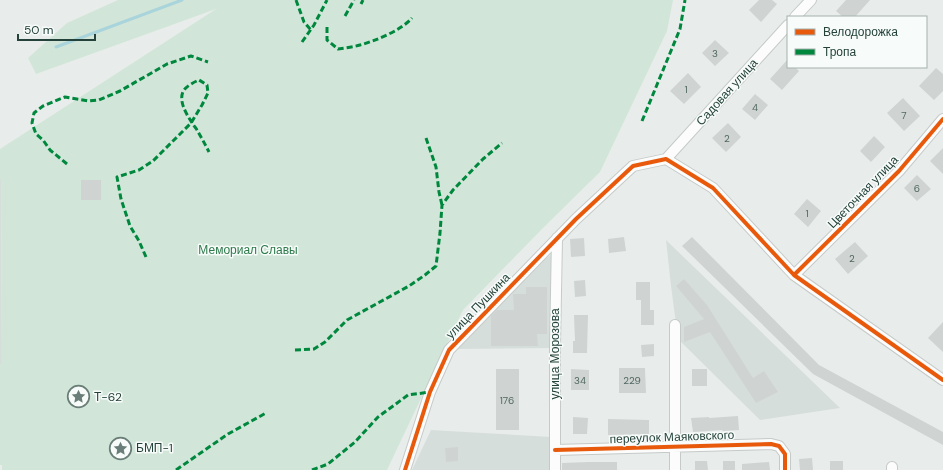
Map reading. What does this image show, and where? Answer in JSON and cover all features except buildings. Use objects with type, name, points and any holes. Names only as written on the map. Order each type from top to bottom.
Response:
[{"type":"street","points":[[796,16],[811,0]]},
{"type":"street","name":"Садовая улица","points":[[666,159],[787,26]]},
{"type":"street","name":"Цветочная улица","points":[[794,275],[899,171],[943,119]]},
{"type":"street","points":[[666,159],[713,188],[794,275],[943,379]]},
{"type":"street","name":"улица Пушкина","points":[[405,470],[430,392],[450,350],[557,238],[633,166],[666,159]]},
{"type":"street","name":"улица Морозова","points":[[555,470],[557,238]]},
{"type":"street","points":[[675,325],[675,470]]},
{"type":"street","name":"переулок Маяковского","points":[[555,450],[770,444],[779,446],[785,454],[785,470]]},
{"type":"shaded area","points":[[1,179],[2,364],[0,364]]},
{"type":"shaded area","points":[[666,240],[840,408],[760,420],[678,339]]},
{"type":"shaded area","points":[[552,254],[550,348],[455,349],[524,275]]},
{"type":"shaded area","points":[[431,430],[552,437],[553,470],[412,470]]},
{"type":"green space","name":"Мемориал Славы","points":[[118,0],[673,0],[667,31],[600,172],[463,310],[387,470],[2,470],[2,465],[0,465],[0,364],[2,364],[0,149],[216,9],[36,74],[28,58],[67,23]]},
{"type":"waterway","points":[[56,47],[182,0]]},
{"type":"marked path","points":[[296,0],[304,22],[311,30]]},
{"type":"marked path","points":[[302,42],[314,25],[327,0]]},
{"type":"marked path","points":[[345,16],[354,0]]},
{"type":"marked path","points":[[361,4],[363,0]]},
{"type":"marked path","points":[[642,121],[680,29],[685,0]]},
{"type":"marked path","points":[[327,27],[327,40],[338,49],[357,46],[380,38],[402,27],[412,18]]},
{"type":"marked path","points":[[67,164],[50,150],[43,140],[36,134],[32,123],[34,113],[43,106],[65,97],[88,101],[99,100],[120,91],[167,64],[191,56],[208,62]]},
{"type":"marked path","points":[[146,257],[130,226],[121,199],[117,177],[139,170],[153,161],[191,123],[202,105],[208,93],[207,85],[199,80],[184,90],[182,100],[188,117],[191,122],[194,126],[197,130],[209,152]]},
{"type":"marked path","points":[[426,138],[436,167],[442,205]]},
{"type":"marked path","points":[[295,350],[314,349],[325,342],[347,320],[409,286],[436,266],[442,205],[453,190],[483,159],[502,143]]},
{"type":"marked path","points":[[312,470],[328,464],[355,442],[378,417],[408,395],[430,392]]},
{"type":"marked path","points":[[176,470],[228,434],[266,413]]},
{"type":"cycle path","points":[[794,275],[899,171],[943,119]]},
{"type":"cycle path","points":[[405,470],[430,392],[449,350],[576,219],[633,166],[666,159],[713,188],[794,275],[943,380]]},
{"type":"cycle path","points":[[555,450],[771,444],[779,446],[785,454],[785,470]]},
{"type":"place","name":"Т-62","points":[[79,397]]},
{"type":"place","name":"БМП-1","points":[[121,448]]}]
